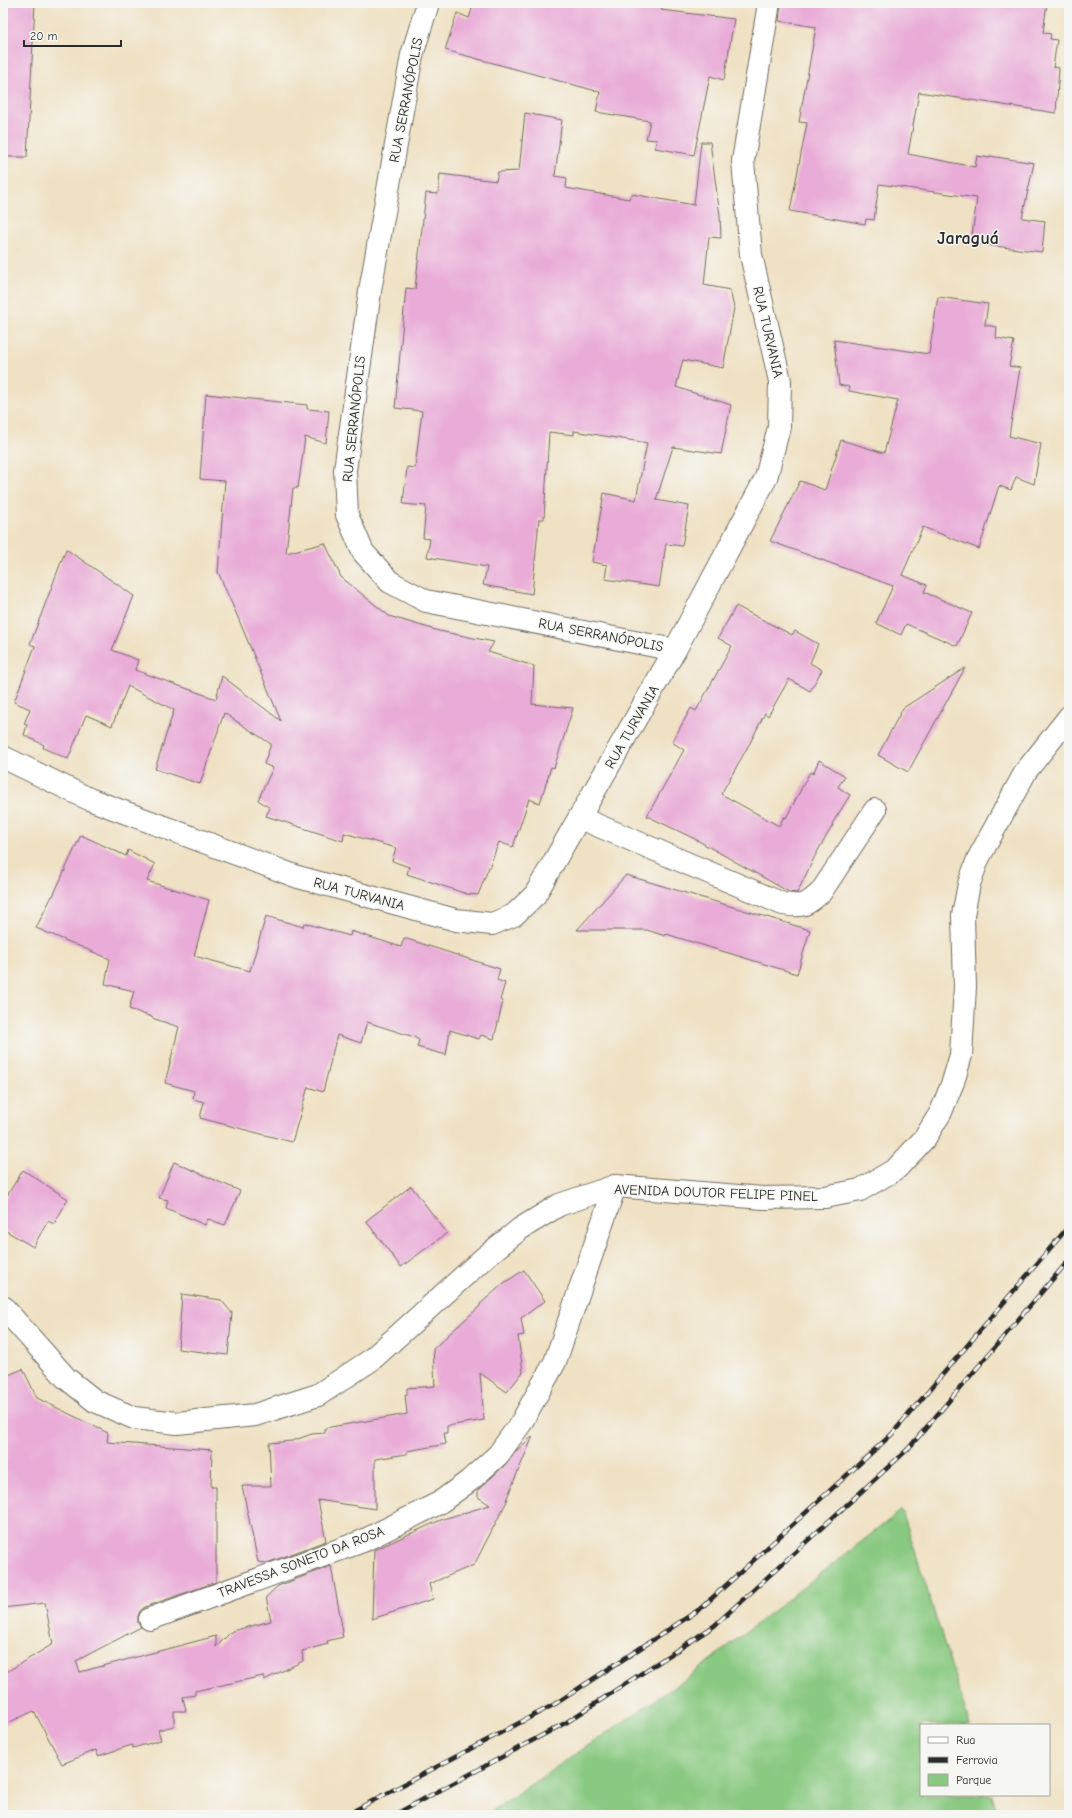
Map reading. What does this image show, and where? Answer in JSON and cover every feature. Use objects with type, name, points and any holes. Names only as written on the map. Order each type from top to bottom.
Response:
[{"type":"street","name":"RUA SERRANÓPOLIS","points":[[428,3],[412,55],[370,291],[345,470],[347,515],[363,552],[390,582],[426,601],[675,650]]},
{"type":"street","name":"RUA TURVANIA","points":[[3,757],[89,799],[298,877],[456,920],[492,924],[514,915],[535,895],[675,650],[766,478],[779,427],[780,380],[751,255],[743,161],[769,3]]},
{"type":"street","name":"AVENIDA DOUTOR FELIPE PINEL","points":[[3,1307],[66,1378],[95,1401],[134,1418],[177,1423],[255,1415],[318,1395],[371,1360],[485,1257],[520,1229],[559,1205],[615,1186],[762,1198],[826,1197],[860,1190],[896,1169],[924,1138],[941,1112],[953,1082],[961,1055],[965,987],[964,915],[970,884],[978,859],[1026,771],[1069,718]]},
{"type":"street","points":[[580,818],[783,904],[799,906],[811,901],[821,892],[875,810]]},
{"type":"street","name":"TRAVESSA SONETO DA ROSA","points":[[150,1619],[363,1541],[439,1503],[469,1481],[498,1455],[521,1423],[555,1362],[615,1186]]},
{"type":"green space","points":[[902,1510],[970,1724],[920,1724],[920,1796],[992,1796],[998,1815],[486,1815],[686,1679]]},
{"type":"building","points":[[3,3],[35,3],[27,157],[3,157]]},
{"type":"building","points":[[474,3],[538,3],[546,7],[548,3],[663,3],[661,10],[734,19],[724,80],[710,76],[694,155],[655,148],[657,140],[646,139],[650,121],[596,112],[600,92],[445,50],[457,13],[469,18]]},
{"type":"building","points":[[781,3],[1047,3],[1043,33],[1051,34],[1050,39],[1057,40],[1053,67],[1059,68],[1056,113],[919,92],[908,154],[975,167],[977,156],[990,158],[990,156],[1034,163],[1022,218],[1045,221],[1042,252],[971,243],[977,198],[879,184],[874,220],[866,219],[865,224],[790,211],[807,123],[799,122],[816,27],[779,21]]},
{"type":"building","points":[[525,113],[562,120],[555,176],[567,178],[566,188],[629,199],[631,194],[694,205],[701,142],[710,142],[720,216],[721,238],[709,237],[704,285],[730,290],[734,308],[723,368],[683,360],[676,387],[731,405],[721,454],[673,447],[656,500],[689,506],[682,546],[666,544],[659,587],[605,579],[607,565],[592,562],[604,493],[636,500],[647,443],[574,431],[574,435],[549,432],[544,519],[539,519],[532,594],[483,585],[487,567],[427,557],[430,539],[423,538],[426,506],[403,504],[407,467],[415,468],[422,411],[395,408],[406,288],[415,289],[426,193],[438,194],[440,174],[496,181],[498,172],[519,171]]},
{"type":"building","points":[[938,297],[988,304],[985,325],[997,327],[996,338],[1014,341],[1009,366],[1020,368],[1009,436],[1041,444],[1034,484],[1016,477],[1011,490],[999,486],[979,549],[923,527],[902,575],[927,585],[924,592],[972,613],[957,646],[906,624],[901,635],[876,623],[893,586],[770,541],[800,481],[825,490],[841,440],[884,453],[898,400],[849,391],[849,387],[839,385],[834,340],[929,354]]},
{"type":"building","points":[[206,394],[307,405],[307,409],[329,411],[326,443],[305,437],[298,488],[293,488],[286,553],[325,543],[341,577],[389,616],[439,631],[494,642],[488,652],[534,666],[532,704],[573,708],[554,768],[551,767],[540,803],[529,799],[513,847],[499,842],[478,895],[467,894],[407,874],[409,867],[392,861],[396,848],[344,833],[343,841],[266,816],[270,808],[258,800],[273,768],[264,764],[271,744],[224,713],[200,784],[155,769],[174,710],[128,686],[112,726],[86,715],[68,759],[43,748],[44,745],[24,735],[27,725],[24,724],[30,709],[14,702],[35,646],[30,644],[66,549],[134,596],[112,650],[138,660],[135,670],[216,699],[222,676],[281,721],[218,572],[225,481],[200,479]]},
{"type":"building","points":[[736,606],[792,635],[795,631],[818,644],[810,663],[822,670],[810,691],[789,679],[768,716],[765,713],[721,794],[779,826],[784,817],[786,818],[810,772],[813,774],[819,760],[845,776],[838,787],[850,795],[832,824],[833,825],[816,854],[797,893],[789,892],[695,839],[647,816],[684,750],[672,742],[691,708],[696,711],[732,646],[718,638]]},
{"type":"building","points":[[965,668],[908,772],[878,755],[903,708]]},
{"type":"building","points":[[81,835],[126,856],[128,850],[155,864],[147,881],[209,900],[194,956],[250,971],[266,916],[303,927],[304,923],[350,936],[351,931],[401,947],[404,938],[500,969],[497,980],[505,983],[500,1000],[503,1001],[494,1039],[481,1035],[479,1039],[450,1030],[446,1055],[417,1047],[419,1040],[414,1037],[367,1022],[361,1043],[337,1035],[323,1092],[308,1087],[292,1142],[200,1118],[204,1102],[193,1099],[194,1091],[165,1083],[179,1027],[129,1009],[134,991],[105,984],[110,959],[36,928],[53,896]]},
{"type":"building","points":[[626,875],[810,930],[797,974],[666,934],[665,936],[647,930],[577,930]]},
{"type":"building","points":[[174,1162],[240,1191],[225,1225],[208,1219],[205,1225],[166,1208],[168,1200],[159,1198]]},
{"type":"building","points":[[23,1170],[68,1199],[54,1224],[48,1221],[33,1247],[3,1229],[3,1202]]},
{"type":"building","points":[[411,1186],[447,1233],[401,1267],[366,1221]]},
{"type":"building","points":[[524,1270],[545,1301],[521,1318],[524,1335],[518,1336],[523,1372],[507,1392],[480,1373],[484,1420],[447,1426],[447,1433],[444,1433],[446,1444],[407,1451],[407,1454],[375,1459],[375,1509],[318,1500],[326,1541],[267,1563],[258,1562],[242,1486],[271,1486],[269,1443],[292,1441],[312,1434],[325,1433],[325,1428],[407,1414],[405,1395],[407,1395],[407,1388],[435,1386],[433,1349],[504,1283]]},
{"type":"building","points":[[182,1294],[221,1300],[232,1313],[228,1355],[178,1349]]},
{"type":"building","points":[[23,1369],[37,1398],[108,1433],[107,1442],[212,1450],[211,1487],[216,1487],[216,1582],[145,1607],[140,1611],[138,1616],[138,1623],[141,1627],[76,1661],[80,1672],[216,1636],[216,1647],[232,1631],[271,1621],[266,1597],[278,1586],[331,1566],[343,1637],[327,1641],[328,1644],[302,1651],[303,1661],[264,1680],[263,1676],[195,1691],[195,1695],[183,1697],[186,1711],[174,1711],[174,1726],[158,1730],[161,1740],[133,1748],[132,1745],[98,1756],[96,1750],[62,1764],[34,1711],[3,1725],[3,1674],[53,1644],[45,1603],[3,1608],[3,1377]]},
{"type":"building","points":[[533,1436],[506,1500],[508,1499],[474,1565],[429,1584],[433,1599],[372,1619],[374,1550],[443,1519],[490,1505],[478,1497],[478,1490],[506,1464],[517,1450]]},
{"type":"railway","points":[[346,1815],[555,1704],[700,1609],[892,1434],[1069,1226]]},
{"type":"railway","points":[[394,1815],[567,1722],[714,1626],[908,1449],[1069,1260]]},
{"type":"district","name":"Jaraguá","points":[[968,238]]}]
